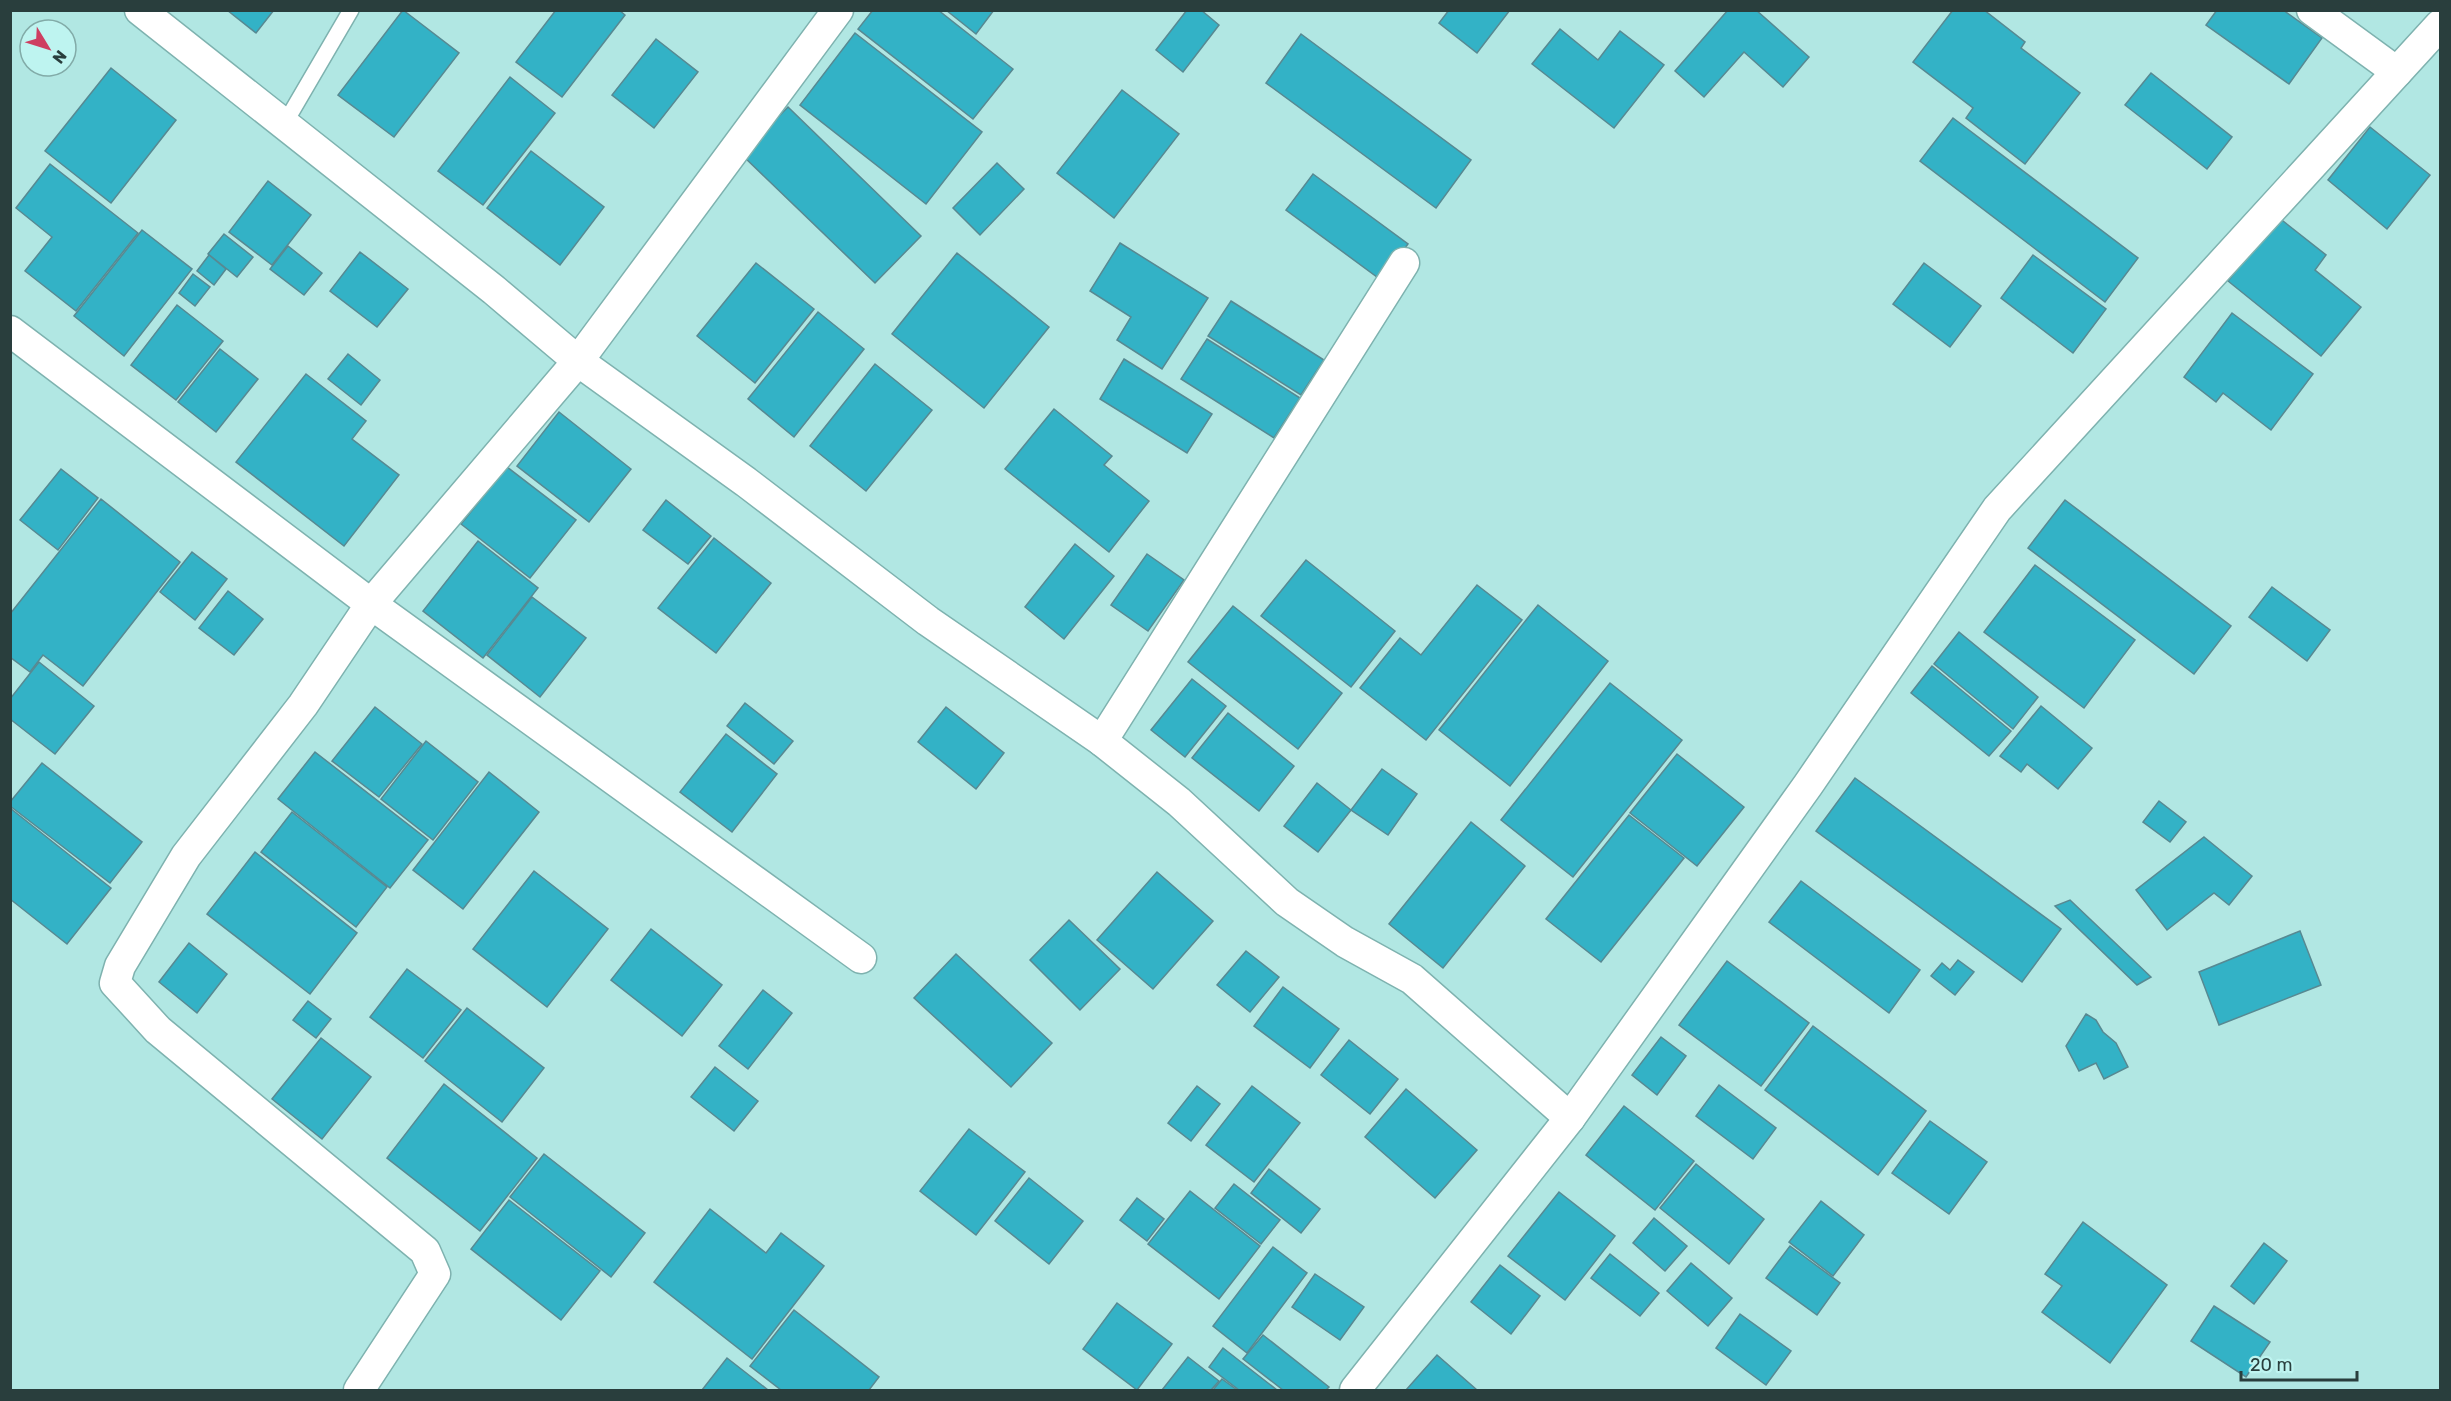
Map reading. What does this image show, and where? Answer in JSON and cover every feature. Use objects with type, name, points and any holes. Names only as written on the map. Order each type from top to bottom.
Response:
[{"type":"street","points":[[140,10],[494,290],[578,361],[746,482],[928,621],[1102,741],[1179,802],[1287,902],[1345,942],[1412,979],[1570,1118]]},
{"type":"street","points":[[359,1390],[435,1274],[425,1251],[158,1030],[116,983],[120,966],[186,856],[303,705],[371,604],[578,361],[838,10]]},
{"type":"street","points":[[2312,10],[2397,72]]},
{"type":"street","points":[[1355,1390],[1570,1118],[1808,785],[1997,508],[2440,25]]},
{"type":"street","points":[[1102,741],[1404,263]]},
{"type":"street","points":[[10,331],[371,604],[861,958]]},
{"type":"lane","points":[[285,123],[351,10]]},
{"type":"building","points":[[227,10],[274,10],[256,33]]},
{"type":"building","points":[[403,10],[459,53],[394,137],[338,95]]},
{"type":"building","points":[[556,10],[619,10],[625,15],[562,97],[516,62]]},
{"type":"building","points":[[873,10],[938,10],[1013,69],[973,119],[858,29]]},
{"type":"building","points":[[946,10],[994,10],[976,34]]},
{"type":"building","points":[[1187,10],[1201,10],[1219,25],[1183,72],[1156,50]]},
{"type":"building","points":[[1449,10],[1510,10],[1477,53],[1439,23]]},
{"type":"building","points":[[1728,10],[1756,10],[1809,57],[1783,87],[1744,52],[1704,97],[1675,71]]},
{"type":"building","points":[[1953,10],[1984,10],[2025,42],[2021,48],[2080,93],[2025,164],[1966,118],[1973,108],[1913,62]]},
{"type":"building","points":[[2217,10],[2283,10],[2322,38],[2289,84],[2206,25]]},
{"type":"building","points":[[1560,29],[1598,60],[1620,31],[1664,65],[1614,128],[1532,64]]},
{"type":"building","points":[[855,33],[982,132],[926,204],[800,105]]},
{"type":"building","points":[[1301,34],[1471,160],[1436,208],[1266,83]]},
{"type":"building","points":[[656,39],[698,72],[654,128],[612,95]]},
{"type":"building","points":[[111,68],[176,120],[111,203],[45,151]]},
{"type":"building","points":[[2151,73],[2232,137],[2207,169],[2125,105]]},
{"type":"building","points":[[510,77],[555,113],[483,205],[438,171]]},
{"type":"building","points":[[1122,90],[1179,134],[1114,218],[1057,173]]},
{"type":"building","points":[[788,107],[921,236],[875,283],[741,154]]},
{"type":"building","points":[[1953,118],[2138,258],[2105,302],[1920,161]]},
{"type":"building","points":[[2370,127],[2430,175],[2387,229],[2328,180]]},
{"type":"building","points":[[531,151],[604,207],[560,265],[487,208]]},
{"type":"building","points":[[997,163],[1024,189],[980,235],[953,208]]},
{"type":"building","points":[[50,164],[138,233],[76,311],[25,271],[52,237],[16,208]]},
{"type":"building","points":[[1313,174],[1408,244],[1381,280],[1286,210]]},
{"type":"building","points":[[268,181],[311,215],[272,265],[229,232]]},
{"type":"building","points":[[2278,217],[2326,255],[2315,270],[2361,307],[2321,356],[2228,281]]},
{"type":"building","points":[[142,230],[192,269],[124,356],[74,316]]},
{"type":"building","points":[[224,234],[253,257],[237,277],[208,254]]},
{"type":"building","points":[[1120,243],[1208,298],[1162,369],[1117,340],[1131,317],[1090,291]]},
{"type":"building","points":[[288,246],[322,273],[304,295],[270,269]]},
{"type":"building","points":[[360,252],[408,289],[377,327],[330,291]]},
{"type":"building","points":[[957,253],[1049,327],[984,408],[892,334]]},
{"type":"building","points":[[209,255],[226,269],[214,285],[197,271]]},
{"type":"building","points":[[2033,255],[2106,309],[2073,353],[2001,298]]},
{"type":"building","points":[[756,263],[814,309],[755,383],[697,336]]},
{"type":"building","points":[[1924,263],[1981,306],[1950,347],[1893,304]]},
{"type":"building","points":[[193,274],[210,287],[195,306],[179,293]]},
{"type":"building","points":[[1231,301],[1324,360],[1301,395],[1208,336]]},
{"type":"building","points":[[177,305],[223,341],[176,400],[131,365]]},
{"type":"building","points":[[818,312],[864,349],[794,437],[748,399]]},
{"type":"building","points":[[2232,313],[2313,374],[2271,430],[2223,393],[2216,402],[2184,377]]},
{"type":"building","points":[[1207,339],[1300,398],[1274,438],[1181,379]]},
{"type":"building","points":[[220,349],[258,379],[216,432],[178,402]]},
{"type":"building","points":[[348,354],[380,380],[361,405],[328,379]]},
{"type":"building","points":[[1124,359],[1212,414],[1187,453],[1100,399]]},
{"type":"building","points":[[875,364],[932,410],[866,491],[810,446]]},
{"type":"building","points":[[306,374],[366,421],[352,439],[399,475],[344,546],[236,462]]},
{"type":"building","points":[[1054,409],[1112,456],[1104,465],[1149,501],[1109,552],[1005,469]]},
{"type":"building","points":[[559,412],[631,469],[589,522],[517,466]]},
{"type":"building","points":[[507,467],[576,520],[530,578],[461,524]]},
{"type":"building","points":[[61,469],[98,498],[58,550],[20,520]]},
{"type":"building","points":[[101,499],[180,562],[83,686],[43,655],[30,672],[10,657],[10,614]]},
{"type":"building","points":[[666,500],[711,536],[688,564],[643,530]]},
{"type":"building","points":[[2065,500],[2231,626],[2194,674],[2028,548]]},
{"type":"building","points":[[714,538],[771,583],[716,653],[658,608]]},
{"type":"building","points":[[478,541],[538,588],[483,658],[423,611]]},
{"type":"building","points":[[1075,544],[1114,576],[1064,639],[1025,607]]},
{"type":"building","points":[[192,552],[227,579],[195,620],[160,592]]},
{"type":"building","points":[[1147,554],[1184,580],[1148,631],[1111,605]]},
{"type":"building","points":[[1306,560],[1395,631],[1351,687],[1261,616]]},
{"type":"building","points":[[2035,565],[2135,640],[2084,708],[1984,632]]},
{"type":"building","points":[[1477,585],[1522,620],[1426,740],[1360,688],[1400,638],[1421,655]]},
{"type":"building","points":[[2272,587],[2330,630],[2307,661],[2249,617]]},
{"type":"building","points":[[228,591],[263,619],[234,655],[199,628]]},
{"type":"building","points":[[532,597],[586,638],[540,697],[487,655]]},
{"type":"building","points":[[1538,605],[1608,661],[1510,786],[1439,730]]},
{"type":"building","points":[[1233,606],[1342,693],[1298,749],[1188,662]]},
{"type":"building","points":[[1959,632],[2038,697],[2013,729],[1934,664]]},
{"type":"building","points":[[39,662],[94,706],[55,754],[10,719],[10,699]]},
{"type":"building","points":[[1932,666],[2011,731],[1989,756],[1911,693]]},
{"type":"building","points":[[1192,679],[1226,706],[1185,757],[1151,730]]},
{"type":"building","points":[[1610,683],[1682,740],[1573,877],[1501,820]]},
{"type":"building","points":[[745,703],[793,741],[774,764],[727,726]]},
{"type":"building","points":[[2041,706],[2092,748],[2058,789],[2027,764],[2021,772],[2000,756]]},
{"type":"building","points":[[375,707],[422,744],[379,797],[332,761]]},
{"type":"building","points":[[946,707],[1004,753],[976,789],[918,742]]},
{"type":"building","points":[[1228,713],[1294,766],[1259,811],[1192,758]]},
{"type":"building","points":[[726,734],[777,774],[732,832],[680,792]]},
{"type":"building","points":[[426,741],[478,782],[433,840],[381,799]]},
{"type":"building","points":[[315,752],[428,840],[390,888],[278,799]]},
{"type":"building","points":[[1677,754],[1744,807],[1697,866],[1630,813]]},
{"type":"building","points":[[42,763],[142,842],[110,883],[10,806],[10,802]]},
{"type":"building","points":[[1382,769],[1417,794],[1388,835],[1351,810]]},
{"type":"building","points":[[489,772],[539,812],[463,909],[413,870]]},
{"type":"building","points":[[1855,778],[2061,929],[2022,982],[1816,831]]},
{"type":"building","points":[[1317,783],[1351,810],[1318,852],[1284,826]]},
{"type":"building","points":[[2159,801],[2186,822],[2170,842],[2143,822]]},
{"type":"building","points":[[10,808],[111,888],[67,944],[10,899]]},
{"type":"building","points":[[292,812],[387,887],[356,927],[261,852]]},
{"type":"building","points":[[1629,815],[1684,858],[1601,962],[1546,919]]},
{"type":"building","points":[[1471,822],[1525,866],[1443,968],[1389,924]]},
{"type":"building","points":[[2204,837],[2252,876],[2229,905],[2214,893],[2167,930],[2136,890]]},
{"type":"building","points":[[255,852],[357,933],[310,994],[207,914]]},
{"type":"building","points":[[534,871],[608,929],[547,1007],[473,949]]},
{"type":"building","points":[[1157,872],[1213,921],[1153,989],[1097,940]]},
{"type":"building","points":[[1801,881],[1920,970],[1889,1013],[1769,922]]},
{"type":"building","points":[[2070,900],[2151,977],[2137,985],[2055,906]]},
{"type":"building","points":[[1069,920],[1120,969],[1080,1010],[1030,960]]},
{"type":"building","points":[[651,929],[722,985],[682,1036],[611,980]]},
{"type":"building","points":[[2300,931],[2321,985],[2219,1025],[2199,972]]},
{"type":"building","points":[[189,943],[227,974],[197,1013],[159,982]]},
{"type":"building","points":[[1246,951],[1279,977],[1250,1012],[1217,985]]},
{"type":"building","points":[[956,954],[1052,1043],[1011,1087],[914,998]]},
{"type":"building","points":[[1958,960],[1974,972],[1955,995],[1931,976],[1942,963],[1950,970]]},
{"type":"building","points":[[1727,961],[1809,1023],[1761,1086],[1679,1025]]},
{"type":"building","points":[[407,969],[461,1010],[423,1058],[370,1017]]},
{"type":"building","points":[[1283,987],[1339,1029],[1310,1068],[1254,1026]]},
{"type":"building","points":[[763,990],[792,1013],[748,1069],[719,1046]]},
{"type":"building","points":[[308,1001],[331,1019],[316,1038],[293,1020]]},
{"type":"building","points":[[467,1008],[544,1068],[502,1122],[425,1061]]},
{"type":"building","points":[[2086,1014],[2096,1020],[2103,1032],[2116,1043],[2128,1067],[2104,1079],[2096,1063],[2079,1071],[2066,1046]]},
{"type":"building","points":[[1813,1026],[1926,1111],[1878,1175],[1765,1090]]},
{"type":"building","points":[[1661,1037],[1686,1056],[1657,1095],[1632,1075]]},
{"type":"building","points":[[321,1038],[371,1077],[322,1139],[272,1099]]},
{"type":"building","points":[[1349,1040],[1398,1079],[1370,1114],[1321,1075]]},
{"type":"building","points":[[715,1067],[758,1101],[734,1131],[691,1097]]},
{"type":"building","points":[[444,1084],[537,1158],[480,1231],[387,1158]]},
{"type":"building","points":[[1719,1085],[1776,1128],[1753,1159],[1696,1116]]},
{"type":"building","points":[[1197,1086],[1220,1104],[1191,1141],[1168,1123]]},
{"type":"building","points":[[1252,1086],[1300,1123],[1254,1182],[1206,1145]]},
{"type":"building","points":[[1406,1089],[1477,1150],[1435,1198],[1365,1137]]},
{"type":"building","points":[[1624,1106],[1694,1161],[1655,1210],[1586,1155]]},
{"type":"building","points":[[1930,1121],[1987,1162],[1949,1214],[1892,1173]]},
{"type":"building","points":[[969,1129],[1025,1172],[976,1235],[920,1191]]},
{"type":"building","points":[[544,1154],[645,1233],[611,1277],[510,1197]]},
{"type":"building","points":[[1696,1164],[1764,1219],[1729,1264],[1660,1208]]},
{"type":"building","points":[[1269,1169],[1320,1209],[1301,1233],[1251,1193]]},
{"type":"building","points":[[1029,1178],[1083,1221],[1049,1264],[995,1221]]},
{"type":"building","points":[[1234,1184],[1280,1220],[1261,1244],[1215,1208]]},
{"type":"building","points":[[1190,1191],[1260,1246],[1219,1299],[1148,1244]]},
{"type":"building","points":[[1559,1192],[1615,1236],[1565,1300],[1508,1256]]},
{"type":"building","points":[[1137,1198],[1164,1219],[1147,1241],[1120,1220]]},
{"type":"building","points":[[509,1200],[600,1271],[561,1320],[471,1249]]},
{"type":"building","points":[[1821,1201],[1864,1235],[1833,1276],[1789,1242]]},
{"type":"building","points":[[710,1209],[766,1253],[781,1233],[824,1266],[752,1359],[654,1282]]},
{"type":"building","points":[[1654,1218],[1687,1246],[1665,1271],[1633,1243]]},
{"type":"building","points":[[2083,1222],[2167,1285],[2110,1363],[2042,1312],[2062,1286],[2045,1274]]},
{"type":"building","points":[[2264,1243],[2287,1261],[2254,1304],[2231,1286]]},
{"type":"building","points":[[1790,1246],[1840,1283],[1817,1315],[1766,1278]]},
{"type":"building","points":[[1273,1247],[1307,1273],[1247,1353],[1213,1326]]},
{"type":"building","points":[[1610,1254],[1659,1293],[1640,1316],[1591,1278]]},
{"type":"building","points":[[1691,1263],[1732,1298],[1708,1326],[1667,1291]]},
{"type":"building","points":[[1500,1265],[1540,1296],[1511,1334],[1471,1302]]},
{"type":"building","points":[[1315,1274],[1364,1307],[1340,1340],[1292,1307]]},
{"type":"building","points":[[1117,1303],[1172,1344],[1137,1390],[1083,1349]]},
{"type":"building","points":[[2214,1306],[2270,1342],[2246,1377],[2191,1341]]},
{"type":"building","points":[[794,1310],[879,1377],[869,1390],[781,1390],[750,1366]]},
{"type":"building","points":[[1740,1314],[1791,1351],[1766,1385],[1716,1348]]},
{"type":"building","points":[[1263,1335],[1329,1387],[1326,1390],[1283,1390],[1243,1359]]},
{"type":"building","points":[[1223,1348],[1277,1390],[1239,1390],[1209,1367]]},
{"type":"building","points":[[1437,1355],[1477,1390],[1406,1390]]},
{"type":"building","points":[[1188,1357],[1219,1381],[1211,1390],[1162,1390]]},
{"type":"building","points":[[727,1358],[768,1390],[702,1390]]},
{"type":"building","points":[[1222,1379],[1237,1390],[1213,1390]]}]
